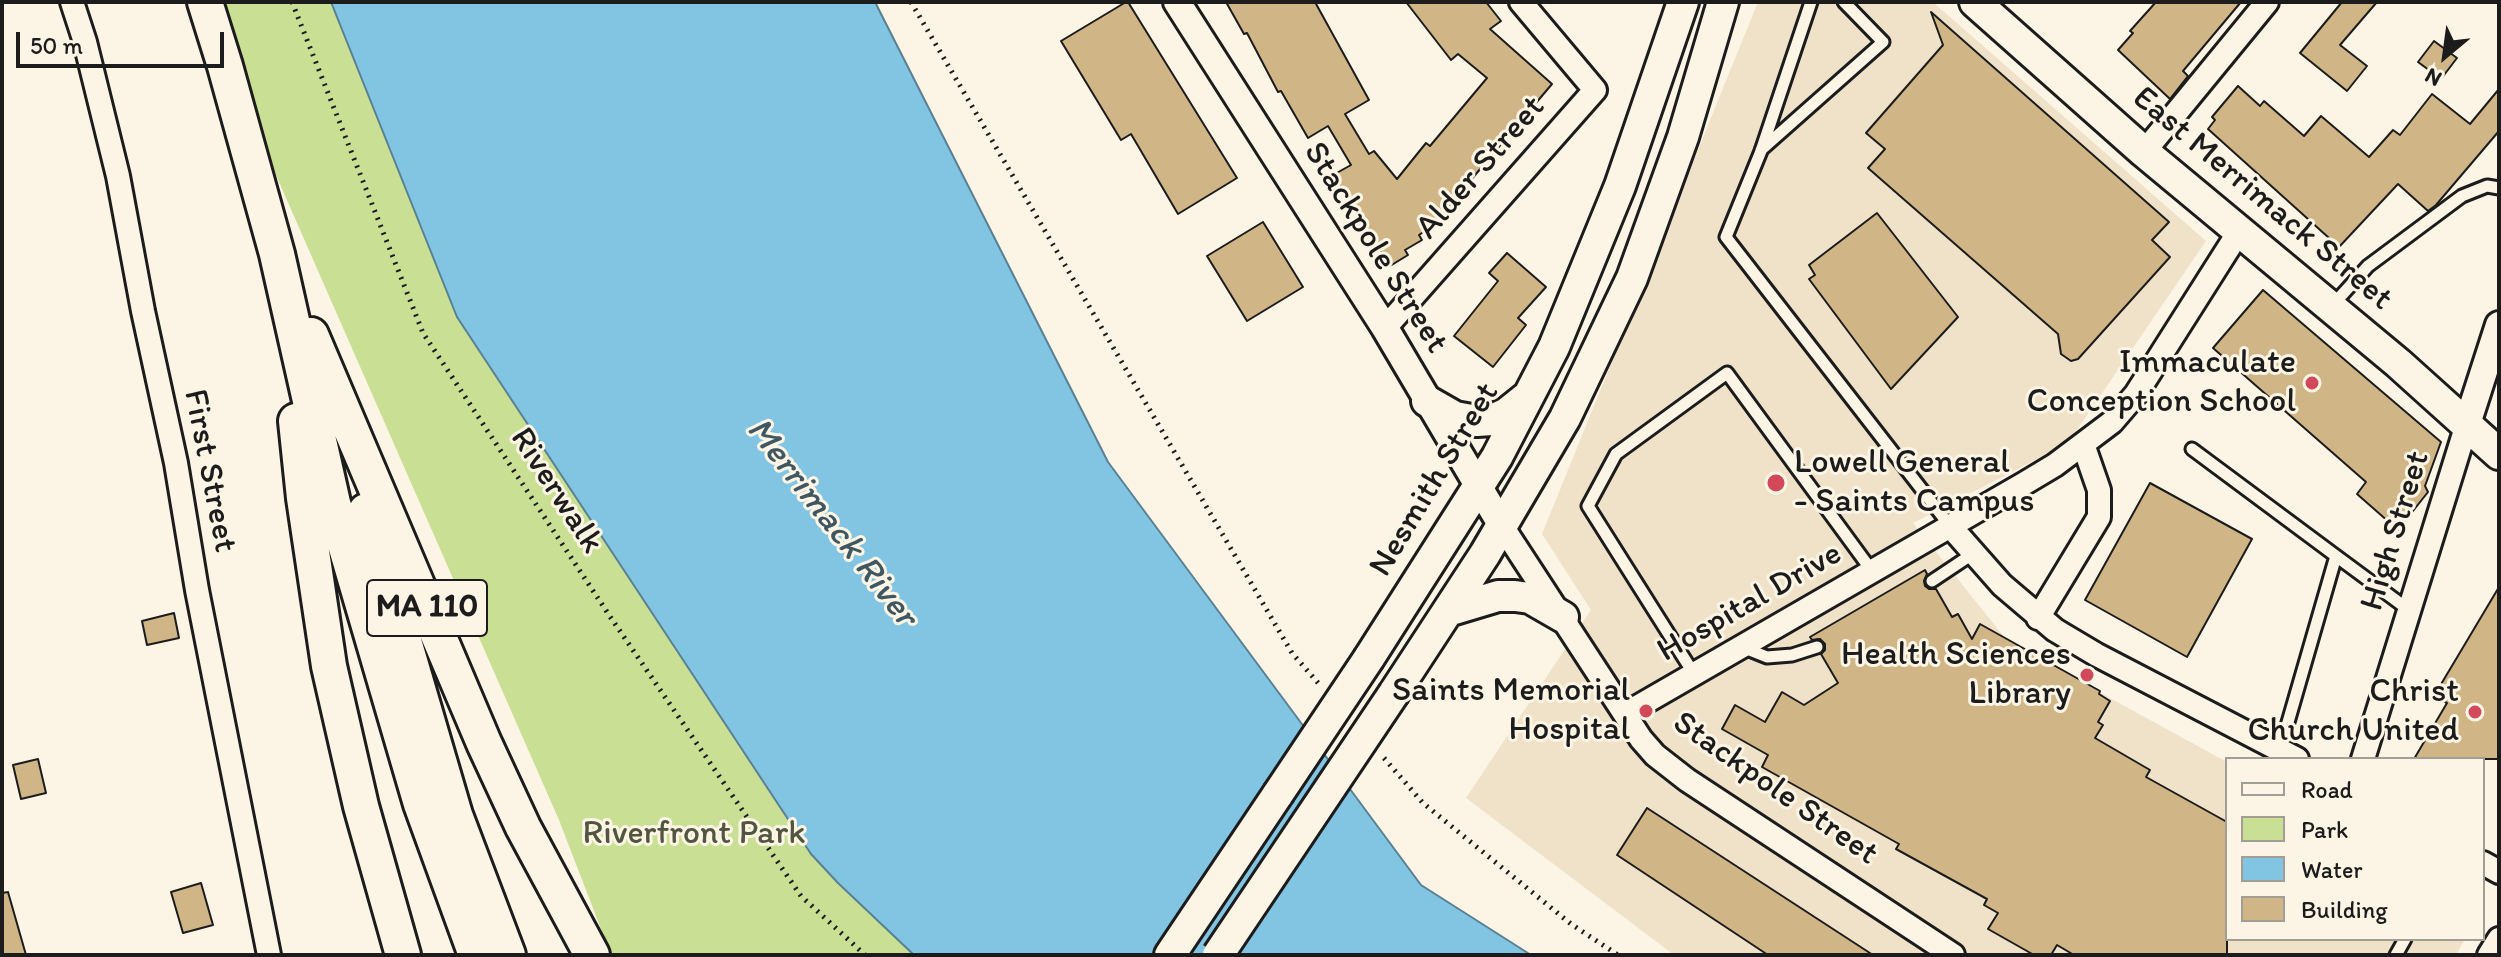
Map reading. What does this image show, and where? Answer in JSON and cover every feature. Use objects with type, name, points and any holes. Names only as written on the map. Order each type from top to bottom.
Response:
[{"type":"main road","name":"MA 110","points":[[205,2],[277,254],[484,743],[523,827],[592,955]]},
{"type":"main road","name":"Nesmith Street","points":[[1170,955],[1369,658],[1497,457],[1554,347],[1604,228],[1683,2]]},
{"type":"main road","points":[[1218,955],[1448,611],[1565,418],[1632,278],[1683,137],[1723,2]]},
{"type":"main road","name":"East Merrimack Street","points":[[1975,2],[2144,152],[2331,307],[2499,454]]},
{"type":"main road","name":"MA 110","points":[[277,254],[304,498],[329,666],[361,806],[403,955]]},
{"type":"main road","points":[[277,254],[337,519],[421,804],[476,955]]},
{"type":"main road","points":[[277,254],[360,491],[455,815],[508,955]]},
{"type":"main road","points":[[1427,401],[1455,417],[1492,420],[1507,413],[1531,393]]},
{"type":"main road","points":[[1448,611],[1498,596],[1515,596],[1530,598],[1563,617]]},
{"type":"street","name":"First Street","points":[[72,2],[118,176],[269,955]]},
{"type":"street","name":"Stackpole Street","points":[[1177,2],[1385,328],[1502,526],[1641,739],[1669,768],[1953,955]]},
{"type":"street","name":"Alder Street","points":[[1385,328],[1595,90],[1521,2]]},
{"type":"street","points":[[2144,152],[2267,2]]},
{"type":"street","name":"Hospital Drive","points":[[1625,714],[2055,465],[2112,422],[2136,394],[2240,230]]},
{"type":"street","name":"High Street","points":[[2364,757],[2499,325]]},
{"type":"street","points":[[2038,618],[2099,517],[2099,490],[2083,444]]},
{"type":"street","points":[[1950,526],[2002,585],[2038,618],[2097,655],[2289,754]]},
{"type":"street","points":[[2489,955],[2499,939]]},
{"type":"lane","points":[[1811,2],[1761,151],[1726,237],[1950,526]]},
{"type":"lane","points":[[1761,151],[1883,42],[1844,2]]},
{"type":"lane","points":[[2331,307],[2368,266],[2462,196],[2487,186],[2499,188]]},
{"type":"lane","points":[[1694,674],[1588,506],[1616,454],[1727,373],[1872,571]]},
{"type":"lane","points":[[2192,449],[2409,610]]},
{"type":"lane","points":[[1932,581],[1974,553]]},
{"type":"lane","points":[[2289,754],[2336,556]]},
{"type":"lane","points":[[1741,647],[1767,657],[1792,655],[1817,647]]},
{"type":"path","name":"Riverwalk","points":[[292,2],[423,333],[609,615],[801,896],[865,955]]},
{"type":"path","points":[[911,2],[1292,653],[1322,688]]},
{"type":"path","points":[[1383,757],[1423,803],[1571,924],[1618,955]]},
{"type":"shaded area","name":"Lowell General - Saints Campus","points":[[1758,2],[1933,2],[2206,241],[2068,443],[1913,523],[2009,643],[2225,761],[2225,941],[2464,941],[2456,955],[1674,955],[1466,798],[1591,610],[1542,534]]},
{"type":"green space","name":"Riverfront Park","points":[[200,2],[355,2],[946,955],[611,955],[559,820]]},
{"type":"water","name":"Merrimack River","points":[[331,2],[875,2],[1108,462],[1421,885],[1531,955],[914,955],[811,854],[457,317]]},
{"type":"building","points":[[1126,2],[1237,178],[1178,214],[1131,134],[1121,140],[1061,41]]},
{"type":"building","points":[[1226,2],[1315,2],[1369,100],[1345,114],[1369,154],[1374,151],[1397,179],[1426,143],[1430,146],[1487,78],[1458,54],[1451,60],[1406,2],[1486,2],[1501,21],[1490,29],[1552,84],[1432,226],[1419,235],[1422,240],[1405,250],[1408,255],[1390,266],[1333,175],[1351,165],[1328,126],[1308,138]]},
{"type":"building","points":[[2156,2],[2241,2],[2183,71],[2188,76],[2170,99],[2118,50]]},
{"type":"building","points":[[2342,2],[2377,2],[2340,45],[2367,66],[2347,91],[2300,53]]},
{"type":"building","points":[[1931,12],[2169,222],[2152,240],[2170,257],[2078,359],[2071,361],[2061,354],[2058,334],[1868,168],[1885,149],[1866,133],[1943,45]]},
{"type":"building","points":[[2434,41],[2457,58],[2441,79],[2418,62]]},
{"type":"building","points":[[2238,86],[2260,106],[2264,101],[2304,136],[2321,116],[2369,157],[2393,130],[2400,135],[2432,94],[2470,124],[2499,89],[2499,131],[2428,211],[2398,184],[2339,247],[2208,129],[2215,120],[2212,117]]},
{"type":"building","points":[[1877,213],[1958,317],[1891,389],[1809,279],[1815,275],[1809,265]]},
{"type":"building","points":[[1263,222],[1303,287],[1247,321],[1207,256]]},
{"type":"building","points":[[1507,253],[1546,287],[1518,318],[1526,325],[1493,367],[1454,336],[1498,281],[1489,273]]},
{"type":"building","name":"Immaculate Conception School","points":[[2263,290],[2441,442],[2425,486],[2428,492],[2398,530],[2357,494],[2366,482],[2213,348]]},
{"type":"building","points":[[2150,483],[2252,539],[2187,657],[2085,600]]},
{"type":"building","points":[[1925,570],[1925,586],[1936,589],[1952,617],[1958,614],[1972,639],[1980,624],[2100,691],[2099,694],[2110,701],[2098,722],[2103,725],[2095,738],[2150,770],[2146,777],[2225,821],[2227,955],[2074,955],[2057,945],[2051,955],[2034,955],[1988,929],[1998,913],[1984,905],[1987,899],[1896,849],[1899,844],[1762,767],[1768,755],[1722,729],[1735,705],[1765,722],[1782,692],[1804,705],[1838,683],[1821,654],[1825,644],[1820,639],[1812,640],[1810,637]]},
{"type":"building","name":"Christ Church United","points":[[2499,587],[2499,759],[2415,757],[2447,703],[2434,696]]},
{"type":"building","points":[[174,613],[179,638],[147,645],[142,621]]},
{"type":"building","points":[[38,759],[46,793],[21,799],[13,765]]},
{"type":"building","points":[[1647,808],[1873,955],[1768,955],[1617,855]]},
{"type":"building","points":[[201,883],[213,925],[183,933],[171,892]]},
{"type":"building","points":[[8,892],[26,955],[2,955],[2,893]]},
{"type":"place","name":"Immaculate Conception School","points":[[2312,383]]},
{"type":"place","name":"Lowell General - Saints Campus","points":[[1776,483]]},
{"type":"place","name":"Health Sciences Library","points":[[2087,675]]},
{"type":"place","name":"Saints Memorial Hospital","points":[[1646,711]]},
{"type":"place","name":"Christ Church United","points":[[2475,712]]}]
